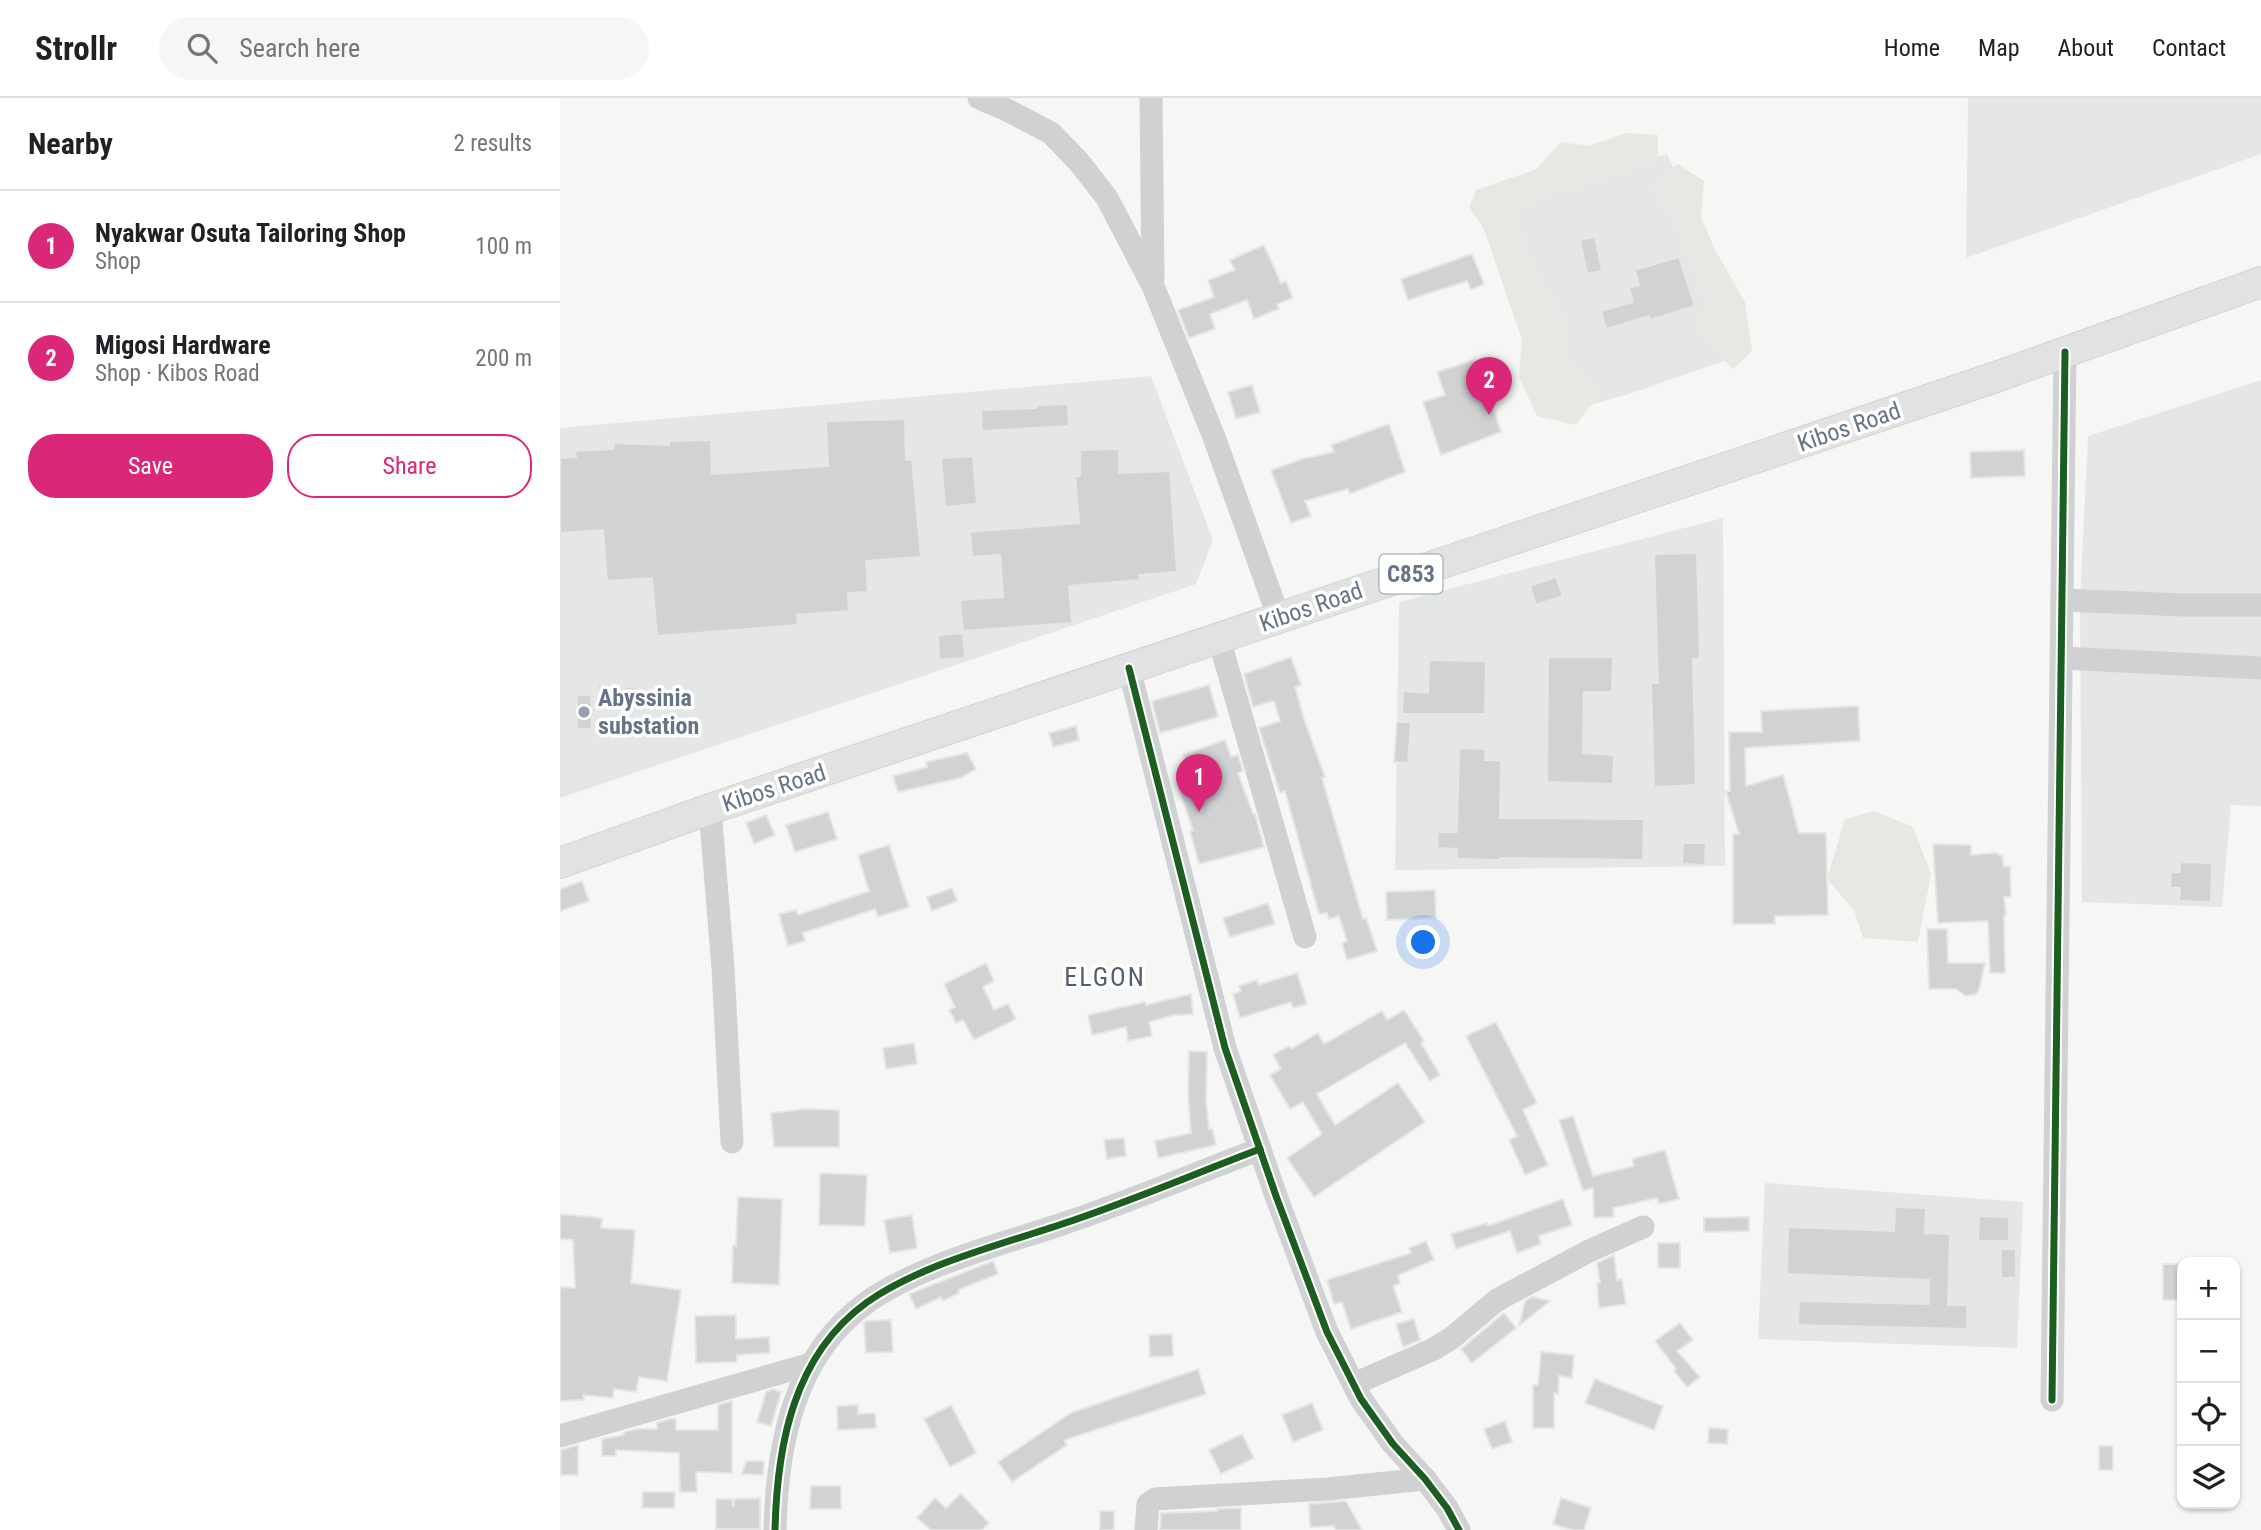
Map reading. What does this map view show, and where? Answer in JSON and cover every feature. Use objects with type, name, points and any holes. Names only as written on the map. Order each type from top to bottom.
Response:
[{"type":"main road","name":"Kibos Road","points":[[560,863],[710,809],[1969,386],[2261,282]]},
{"type":"street","points":[[979,98],[1052,133],[1107,198],[1153,286],[1214,437],[1279,618]]},
{"type":"street","points":[[1151,98],[1153,286]]},
{"type":"street","points":[[2052,1401],[2065,352]]},
{"type":"street","points":[[2062,600],[2261,605]]},
{"type":"street","points":[[1219,639],[1305,937]]},
{"type":"street","points":[[2062,658],[2261,668]]},
{"type":"street","points":[[1129,668],[1225,1048],[1327,1332],[1361,1399],[1393,1444],[1447,1508],[1459,1530]]},
{"type":"street","points":[[710,809],[723,968],[732,1142]]},
{"type":"street","points":[[775,1530],[786,1425],[795,1398],[811,1364],[838,1330],[866,1303],[916,1275],[1068,1222],[1260,1149]]},
{"type":"street","points":[[1354,1384],[1434,1349],[1497,1300],[1589,1251],[1643,1227]]},
{"type":"street","points":[[560,1436],[811,1364]]},
{"type":"street","points":[[1146,1530],[1148,1504],[1155,1499],[1328,1489],[1425,1479]]},
{"type":"shaded area","points":[[1968,98],[2261,98],[2261,154],[1966,258]]},
{"type":"shaded area","points":[[1626,133],[1658,135],[1658,162],[1565,190],[1516,209],[1532,267],[1563,314],[1567,354],[1601,390],[1576,425],[1537,416],[1519,377],[1522,340],[1484,229],[1469,208],[1476,190],[1535,170],[1561,142],[1589,146]]},
{"type":"shaded area","points":[[1667,154],[1752,351],[1587,406],[1504,197]]},
{"type":"shaded area","points":[[1678,164],[1704,181],[1701,217],[1714,248],[1745,302],[1752,351],[1733,369],[1697,334],[1705,298],[1682,249],[1677,219],[1663,210],[1651,189],[1663,173]]},
{"type":"shaded area","points":[[1151,376],[1213,540],[1196,584],[560,798],[560,428]]},
{"type":"shaded area","points":[[2261,380],[2261,806],[2231,805],[2222,907],[2082,902],[2080,601],[2088,436]]},
{"type":"shaded area","points":[[1723,518],[1725,866],[1395,870],[1399,602]]},
{"type":"shaded area","points":[[1874,811],[1913,827],[1931,874],[1918,942],[1863,938],[1854,910],[1827,879],[1845,819]]},
{"type":"shaded area","points":[[1765,1183],[2023,1202],[2017,1348],[1758,1339]]},
{"type":"building","points":[[1595,237],[1602,271],[1587,274],[1580,240]]},
{"type":"building","points":[[1264,245],[1281,283],[1286,281],[1293,298],[1277,304],[1279,309],[1254,319],[1247,300],[1210,314],[1215,329],[1189,338],[1178,310],[1214,297],[1208,280],[1235,270],[1230,260]]},
{"type":"building","points":[[1472,254],[1484,284],[1471,290],[1467,281],[1408,300],[1401,279]]},
{"type":"building","points":[[1679,257],[1695,306],[1650,320],[1649,316],[1606,329],[1601,311],[1633,302],[1629,288],[1639,285],[1635,270]]},
{"type":"building","points":[[1477,359],[1501,432],[1441,455],[1423,402],[1445,395],[1437,372]]},
{"type":"building","points":[[1252,385],[1260,412],[1236,419],[1228,392]]},
{"type":"building","points":[[1068,404],[1069,426],[982,431],[981,410]]},
{"type":"building","points":[[905,419],[906,460],[912,459],[921,557],[866,561],[868,592],[848,593],[849,611],[797,615],[798,625],[657,636],[652,578],[607,581],[603,530],[560,533],[560,458],[576,457],[575,451],[613,449],[614,443],[669,445],[669,441],[711,440],[712,474],[828,466],[826,421]]},
{"type":"building","points":[[1389,424],[1405,472],[1350,494],[1348,489],[1305,501],[1311,516],[1291,523],[1271,470],[1334,452],[1331,445]]},
{"type":"building","points":[[1119,449],[1119,473],[1170,471],[1177,572],[1139,575],[1140,580],[1069,586],[1072,623],[963,631],[960,600],[1003,597],[1000,555],[972,557],[970,532],[1079,523],[1075,476],[1080,476],[1080,450]]},
{"type":"building","points":[[2024,450],[2025,476],[1971,478],[1970,452]]},
{"type":"building","points":[[973,456],[977,504],[945,507],[941,458]]},
{"type":"building","points":[[1697,553],[1700,659],[1693,659],[1696,785],[1654,787],[1651,683],[1658,683],[1654,554]]},
{"type":"building","points":[[1556,577],[1563,596],[1536,605],[1530,586]]},
{"type":"building","points":[[963,633],[965,658],[939,660],[938,635]]},
{"type":"building","points":[[1291,657],[1301,685],[1295,687],[1304,719],[1325,777],[1322,778],[1363,919],[1366,918],[1377,951],[1347,960],[1342,943],[1347,941],[1339,916],[1329,919],[1327,913],[1319,914],[1285,791],[1280,793],[1259,728],[1280,721],[1274,701],[1253,707],[1244,674]]},
{"type":"building","points":[[1548,657],[1613,657],[1612,692],[1584,692],[1583,753],[1614,755],[1613,784],[1547,782]]},
{"type":"building","points":[[1429,660],[1486,661],[1485,714],[1402,714],[1403,691],[1428,693]]},
{"type":"building","points":[[598,685],[612,685],[612,689],[636,687],[637,701],[599,703]]},
{"type":"building","points":[[1209,685],[1218,717],[1160,733],[1152,701]]},
{"type":"building","name":"Abyssinia substation","points":[[577,695],[591,695],[592,729],[577,729]]},
{"type":"building","points":[[1858,706],[1860,741],[1745,748],[1746,786],[1783,775],[1799,833],[1826,833],[1828,915],[1775,916],[1775,924],[1733,924],[1733,834],[1739,834],[1726,792],[1730,791],[1729,732],[1762,732],[1761,711]]},
{"type":"building","points":[[1397,722],[1411,722],[1408,763],[1394,762]]},
{"type":"building","points":[[1076,726],[1079,740],[1053,747],[1049,733]]},
{"type":"building","points":[[1225,740],[1231,757],[1238,755],[1243,771],[1238,773],[1255,814],[1264,847],[1199,864],[1190,831],[1193,830],[1179,789],[1193,784],[1183,755]]},
{"type":"building","points":[[1459,748],[1486,749],[1485,760],[1501,760],[1500,818],[1644,819],[1643,860],[1457,859],[1457,849],[1437,848],[1438,832],[1457,832]]},
{"type":"building","points":[[967,753],[976,769],[960,778],[898,792],[893,776],[927,767],[926,762]]},
{"type":"building","points":[[828,812],[837,839],[795,852],[786,825]]},
{"type":"building","points":[[766,815],[775,835],[754,844],[746,823]]},
{"type":"building","points":[[1683,843],[1706,843],[1705,865],[1682,864]]},
{"type":"building","points":[[1933,844],[1971,845],[1971,855],[1995,853],[2002,856],[2004,867],[2010,866],[2011,897],[2004,897],[2005,973],[1990,973],[1988,921],[1938,923]]},
{"type":"building","points":[[889,845],[909,907],[878,917],[875,909],[803,933],[805,941],[788,946],[779,914],[796,910],[798,915],[869,891],[858,855]]},
{"type":"building","points":[[2180,862],[2212,863],[2211,902],[2179,901],[2180,888],[2170,888],[2171,872],[2180,872]]},
{"type":"building","points":[[582,881],[589,901],[560,911],[560,889]]},
{"type":"building","points":[[952,888],[957,901],[932,911],[927,897]]},
{"type":"building","points":[[1435,890],[1436,918],[1387,920],[1386,892]]},
{"type":"building","points":[[1268,903],[1275,924],[1230,937],[1223,918]]},
{"type":"building","points":[[1927,929],[1947,929],[1948,963],[1985,963],[1976,994],[1966,996],[1956,989],[1929,989]]},
{"type":"building","points":[[986,963],[994,981],[983,987],[994,1010],[1008,1004],[1016,1019],[974,1040],[963,1020],[956,1023],[949,1010],[955,1007],[944,984]]},
{"type":"building","points":[[1297,973],[1307,1004],[1293,1008],[1291,1002],[1240,1018],[1233,994],[1241,991],[1239,986],[1257,980],[1258,985]]},
{"type":"building","points":[[1191,994],[1193,1014],[1174,1015],[1149,1022],[1152,1036],[1128,1041],[1126,1027],[1092,1035],[1088,1015]]},
{"type":"building","points":[[1404,1010],[1424,1041],[1421,1043],[1440,1075],[1430,1081],[1405,1043],[1317,1094],[1335,1125],[1398,1083],[1425,1122],[1314,1197],[1287,1158],[1322,1134],[1303,1102],[1290,1109],[1270,1075],[1281,1069],[1273,1055],[1289,1046],[1291,1049],[1318,1033],[1324,1044],[1382,1011],[1387,1020]]},
{"type":"building","points":[[1496,1022],[1537,1103],[1523,1110],[1548,1165],[1525,1175],[1509,1140],[1517,1136],[1466,1036]]},
{"type":"building","points":[[914,1043],[917,1064],[886,1069],[883,1048]]},
{"type":"building","points":[[1189,1051],[1207,1052],[1206,1101],[1209,1129],[1212,1128],[1216,1145],[1158,1158],[1155,1141],[1191,1133]]},
{"type":"building","points":[[806,1109],[839,1110],[839,1147],[774,1147],[771,1113]]},
{"type":"building","points":[[1573,1116],[1593,1176],[1634,1166],[1632,1159],[1665,1150],[1679,1199],[1659,1204],[1657,1198],[1613,1208],[1614,1217],[1594,1218],[1593,1188],[1583,1191],[1559,1120]]},
{"type":"building","points":[[1124,1138],[1126,1156],[1107,1159],[1104,1140]]},
{"type":"building","points":[[820,1173],[867,1175],[865,1226],[819,1225]]},
{"type":"building","points":[[738,1197],[782,1199],[779,1285],[732,1283]]},
{"type":"building","points":[[1563,1199],[1572,1225],[1539,1236],[1541,1244],[1517,1253],[1510,1231],[1456,1249],[1451,1234],[1487,1223],[1488,1226]]},
{"type":"building","points":[[1895,1207],[1926,1208],[1925,1233],[1950,1234],[1948,1305],[1967,1305],[1967,1329],[1798,1325],[1799,1301],[1929,1304],[1929,1280],[1787,1274],[1788,1227],[1894,1231]]},
{"type":"building","points":[[560,1214],[602,1218],[601,1228],[635,1230],[631,1283],[681,1290],[667,1381],[639,1377],[636,1392],[614,1389],[613,1398],[584,1395],[584,1400],[560,1401],[560,1287],[575,1288],[573,1240],[560,1239]]},
{"type":"building","points":[[912,1215],[917,1248],[890,1253],[884,1220]]},
{"type":"building","points":[[1979,1216],[2009,1217],[2009,1241],[1978,1241]]},
{"type":"building","points":[[1749,1217],[1749,1231],[1704,1232],[1704,1218]]},
{"type":"building","points":[[1426,1241],[1434,1260],[1398,1275],[1400,1283],[1393,1286],[1402,1312],[1351,1329],[1342,1302],[1334,1304],[1327,1280],[1411,1253],[1409,1248]]},
{"type":"building","points":[[1658,1243],[1680,1243],[1680,1268],[1658,1268]]},
{"type":"building","points":[[2001,1249],[2016,1249],[2016,1278],[2001,1278]]},
{"type":"building","points":[[1614,1255],[1617,1280],[1622,1279],[1626,1304],[1599,1308],[1597,1283],[1600,1283],[1597,1263]]},
{"type":"building","points":[[993,1261],[998,1274],[958,1290],[959,1293],[943,1301],[941,1297],[916,1309],[909,1294]]},
{"type":"building","points":[[2163,1264],[2177,1264],[2177,1300],[2163,1300]]},
{"type":"building","points":[[1532,1297],[1550,1301],[1519,1326],[1525,1301]]},
{"type":"building","points":[[1504,1313],[1516,1328],[1472,1363],[1461,1349]]},
{"type":"building","points":[[736,1315],[736,1339],[769,1337],[770,1353],[737,1355],[737,1362],[696,1363],[695,1316]]},
{"type":"building","points":[[1414,1319],[1420,1340],[1403,1347],[1396,1324]]},
{"type":"building","points":[[891,1320],[893,1352],[866,1353],[864,1323]]},
{"type":"building","points":[[1680,1323],[1693,1340],[1677,1351],[1700,1377],[1687,1387],[1655,1341]]},
{"type":"building","points":[[1172,1334],[1173,1356],[1150,1357],[1149,1335]]},
{"type":"building","points":[[1541,1352],[1574,1355],[1572,1378],[1559,1376],[1558,1394],[1554,1393],[1554,1428],[1533,1428],[1533,1385],[1538,1385]]},
{"type":"building","points":[[1198,1369],[1206,1394],[1064,1440],[1067,1445],[1012,1482],[998,1462],[1071,1413]]},
{"type":"building","points":[[1595,1379],[1663,1406],[1654,1430],[1585,1403]]},
{"type":"building","points":[[773,1389],[781,1392],[771,1426],[757,1422],[766,1392]]},
{"type":"building","points":[[732,1401],[732,1473],[696,1472],[697,1492],[680,1492],[679,1453],[616,1450],[616,1456],[602,1456],[602,1439],[624,1435],[624,1432],[637,1429],[657,1429],[657,1423],[669,1419],[676,1419],[676,1430],[718,1430],[718,1405]]},
{"type":"building","points":[[1312,1403],[1323,1430],[1293,1442],[1282,1415]]},
{"type":"building","points":[[858,1405],[858,1414],[875,1413],[876,1428],[838,1430],[837,1406]]},
{"type":"building","points":[[951,1405],[976,1453],[950,1467],[924,1419]]},
{"type":"building","points":[[1505,1421],[1512,1442],[1492,1449],[1484,1429]]},
{"type":"building","points":[[1709,1428],[1728,1429],[1727,1444],[1708,1443]]},
{"type":"building","points":[[1242,1434],[1254,1458],[1221,1474],[1209,1450]]},
{"type":"building","points":[[578,1445],[578,1475],[561,1475],[561,1450]]},
{"type":"building","points":[[2099,1446],[2113,1446],[2113,1470],[2099,1470]]},
{"type":"building","points":[[746,1461],[764,1461],[763,1475],[742,1474]]},
{"type":"building","points":[[811,1486],[841,1486],[841,1509],[810,1509]]},
{"type":"building","points":[[643,1492],[675,1492],[674,1508],[642,1508]]},
{"type":"building","points":[[961,1494],[989,1523],[982,1530],[931,1530],[917,1518],[935,1498],[946,1508]]},
{"type":"building","points":[[760,1498],[760,1529],[716,1529],[716,1499],[732,1499],[733,1507],[735,1499]]},
{"type":"building","points":[[1561,1498],[1591,1508],[1584,1530],[1572,1530],[1553,1524]]},
{"type":"building","points":[[1346,1501],[1362,1530],[1336,1530],[1333,1526],[1310,1527],[1309,1504]]},
{"type":"building","points":[[1241,1508],[1241,1530],[1160,1530],[1161,1513]]},
{"type":"building","points":[[1100,1511],[1114,1511],[1114,1530],[1100,1530]]},
{"type":"cycle path","points":[[2052,1400],[2065,352]]},
{"type":"cycle path","points":[[1129,668],[1225,1048],[1327,1332],[1361,1399],[1393,1444],[1447,1508],[1459,1530]]},
{"type":"cycle path","points":[[775,1530],[780,1467],[785,1435],[794,1405],[821,1349],[841,1325],[866,1303],[935,1267],[1112,1207],[1260,1149]]},
{"type":"place","name":"Migosi Hardware","points":[[1489,415]]},
{"type":"place","name":"Abyssinia substation","points":[[584,712]]},
{"type":"place","name":"Nyakwar Osuta Tailoring Shop","points":[[1199,812]]},
{"type":"district","name":"ELGON","points":[[1105,977]]}]
